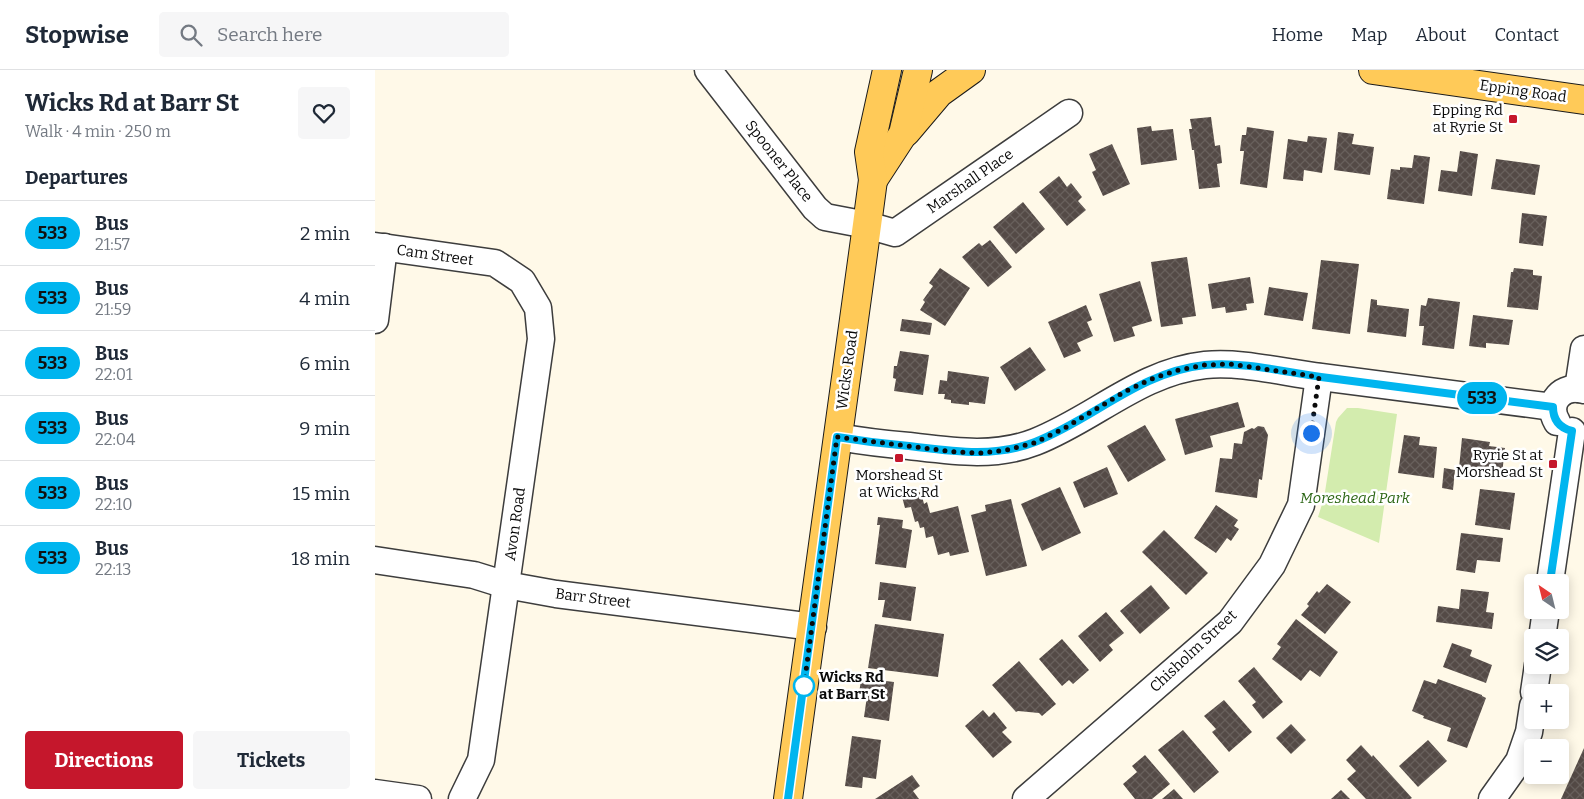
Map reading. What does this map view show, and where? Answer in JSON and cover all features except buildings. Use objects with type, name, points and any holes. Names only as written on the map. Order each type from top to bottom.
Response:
[{"type":"main road","name":"Wicks Road","points":[[788,799],[873,180],[869,152],[887,70]]},
{"type":"main road","name":"Wicks Road","points":[[873,180],[903,134],[918,70]]},
{"type":"main road","points":[[903,134],[939,92],[971,70]]},
{"type":"main road","name":"Epping Road","points":[[1373,70],[1584,100]]},
{"type":"street","name":"Spooner Place","points":[[708,70],[815,208],[825,217],[867,225]]},
{"type":"street","name":"Marshall Place","points":[[867,225],[895,233],[1069,113]]},
{"type":"street","points":[[375,320],[379,247]]},
{"type":"street","name":"Cam Street","points":[[379,247],[495,263]]},
{"type":"street","name":"Avon Road","points":[[462,799],[481,760],[541,339],[538,308],[521,281],[495,263]]},
{"type":"street","points":[[1551,574],[1578,430],[1565,429],[1555,420],[1553,407],[1559,395],[1571,388],[1581,389],[1584,349]]},
{"type":"street","points":[[837,437],[955,452],[981,453],[1007,450],[1034,443],[1063,429],[1126,391],[1154,378],[1179,370],[1205,365],[1230,364],[1553,407]]},
{"type":"street","name":"Chisholm Street","points":[[1026,799],[1230,622],[1272,565],[1301,505],[1319,377]]},
{"type":"street","name":"Barr Street","points":[[375,560],[474,576],[556,594],[813,627]]},
{"type":"street","points":[[1492,799],[1519,761],[1529,729]]},
{"type":"street","points":[[375,793],[418,799]]},
{"type":"green space","name":"Moreshead Park","points":[[1347,408],[1397,414],[1379,543],[1318,517],[1324,498],[1336,422]]},
{"type":"bus line","name":"533","points":[[788,799],[813,627],[837,437],[955,452],[981,453],[1007,450],[1034,443],[1063,429],[1126,391],[1154,378],[1179,370],[1205,365],[1230,364],[1553,407],[1555,420],[1565,429],[1572,431],[1551,574]]},
{"type":"place","name":"Epping Rd at Ryrie St","points":[[1513,119]]},
{"type":"place","name":"Morshead St at Wicks Rd","points":[[899,458]]},
{"type":"place","name":"Ryrie St at Morshead St","points":[[1553,464]]},
{"type":"place","name":"Wicks Rd at Barr St","points":[[804,686]]},
{"type":"route","points":[[804,686],[837,437],[955,452],[981,453],[1007,450],[1034,443],[1063,429],[1126,391],[1154,378],[1179,370],[1205,365],[1230,364],[1319,377],[1311,433]]}]
